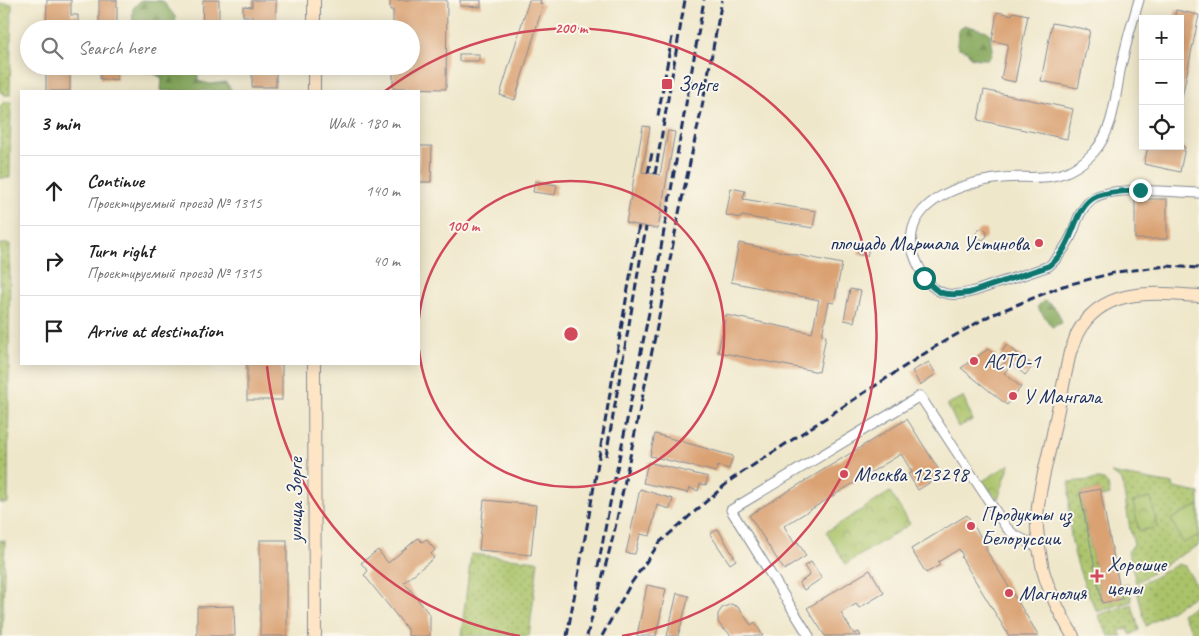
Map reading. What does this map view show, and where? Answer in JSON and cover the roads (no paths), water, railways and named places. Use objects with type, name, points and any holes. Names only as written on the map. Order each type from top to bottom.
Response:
[{"type":"street","points":[[314,0],[314,20]]},
{"type":"street","points":[[1139,0],[1121,66],[1111,121],[1104,138],[1094,152],[1080,164],[1053,176],[1003,178],[965,186],[945,194],[920,213],[912,229],[913,253],[924,278],[933,288],[947,294],[969,293],[1049,266],[1066,247],[1078,216],[1086,204],[1096,197],[1112,192],[1140,190],[1199,192]]},
{"type":"street","points":[[314,75],[314,90]]},
{"type":"street","points":[[1073,636],[1056,605],[1049,587],[1039,548],[1037,527],[1040,502],[1070,352],[1078,333],[1089,316],[1105,304],[1127,296],[1150,293],[1199,296]]},
{"type":"street","name":"улица Зорге","points":[[314,365],[315,636]]},
{"type":"street","points":[[809,636],[731,510],[920,396],[1006,527],[1013,534],[1039,548]]},
{"type":"railway","points":[[655,174],[685,0]]},
{"type":"railway","points":[[598,567],[654,288],[704,0]]},
{"type":"railway","points":[[587,636],[614,533],[702,107],[722,0]]},
{"type":"railway","points":[[658,116],[672,37]]},
{"type":"railway","points":[[648,173],[652,153]]},
{"type":"railway","points":[[567,636],[639,225]]},
{"type":"railway","points":[[606,456],[646,227]]},
{"type":"railway","points":[[602,636],[630,585],[660,542],[732,479],[933,348],[989,316],[1063,286],[1117,272],[1167,266],[1199,268]]},
{"type":"place","name":"Зорге","points":[[667,84]]},
{"type":"place","name":"площадь Маршала Устинова","points":[[1039,243]]},
{"type":"place","name":"АСТО-1","points":[[974,361]]},
{"type":"place","name":"У Мангала","points":[[1013,396]]},
{"type":"place","name":"Москва 123298","points":[[844,474]]},
{"type":"place","name":"Продукты из Белоруссии","points":[[971,526]]},
{"type":"place","name":"Хорошие цены","points":[[1097,576]]},
{"type":"place","name":"Магнолия","points":[[1009,593]]}]
